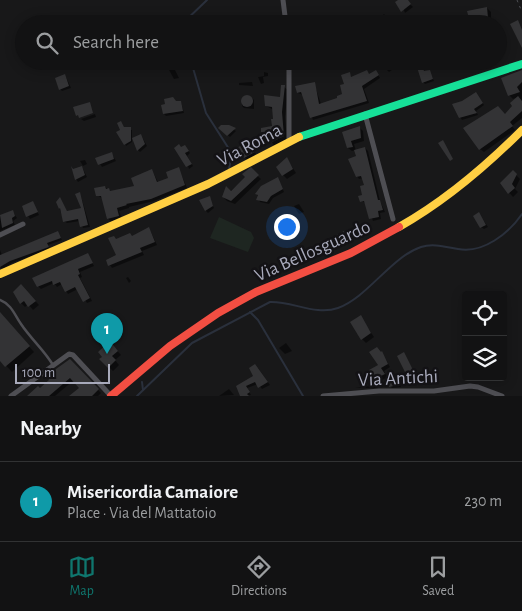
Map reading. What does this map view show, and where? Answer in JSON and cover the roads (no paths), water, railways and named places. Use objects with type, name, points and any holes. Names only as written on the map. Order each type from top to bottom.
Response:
[{"type":"street","points":[[283,0],[285,15]]},
{"type":"street","name":"Via Roma","points":[[507,69],[522,64]]},
{"type":"street","points":[[289,70],[290,86],[287,110],[289,140]]},
{"type":"street","name":"Via Roma","points":[[0,274],[208,184],[289,140],[503,70]]},
{"type":"street","points":[[365,114],[393,219]]},
{"type":"street","name":"Via Bellosguardo","points":[[111,396],[164,349],[215,314],[253,294],[324,266],[396,230],[455,192],[522,130]]},
{"type":"street","points":[[0,235],[23,224]]},
{"type":"street","points":[[11,396],[69,354],[74,355],[111,396]]},
{"type":"street","name":"Via Antichi","points":[[323,396],[470,386],[502,396]]},
{"type":"lane","points":[[0,300],[8,305],[21,324],[44,350],[53,366]]},
{"type":"waterway","points":[[191,15],[207,0]]},
{"type":"waterway","points":[[194,70],[206,113],[229,149],[231,158],[229,169]]},
{"type":"waterway","points":[[137,396],[192,343],[270,302],[321,310],[338,308],[349,303],[370,287],[389,268],[410,252],[430,245],[467,250],[486,245],[503,235],[522,214]]},
{"type":"waterway","points":[[250,312],[258,320],[303,396]]},
{"type":"waterway","points":[[142,382],[143,390]]},
{"type":"place","name":"Misericordia Camaiore","points":[[107,354]]}]
